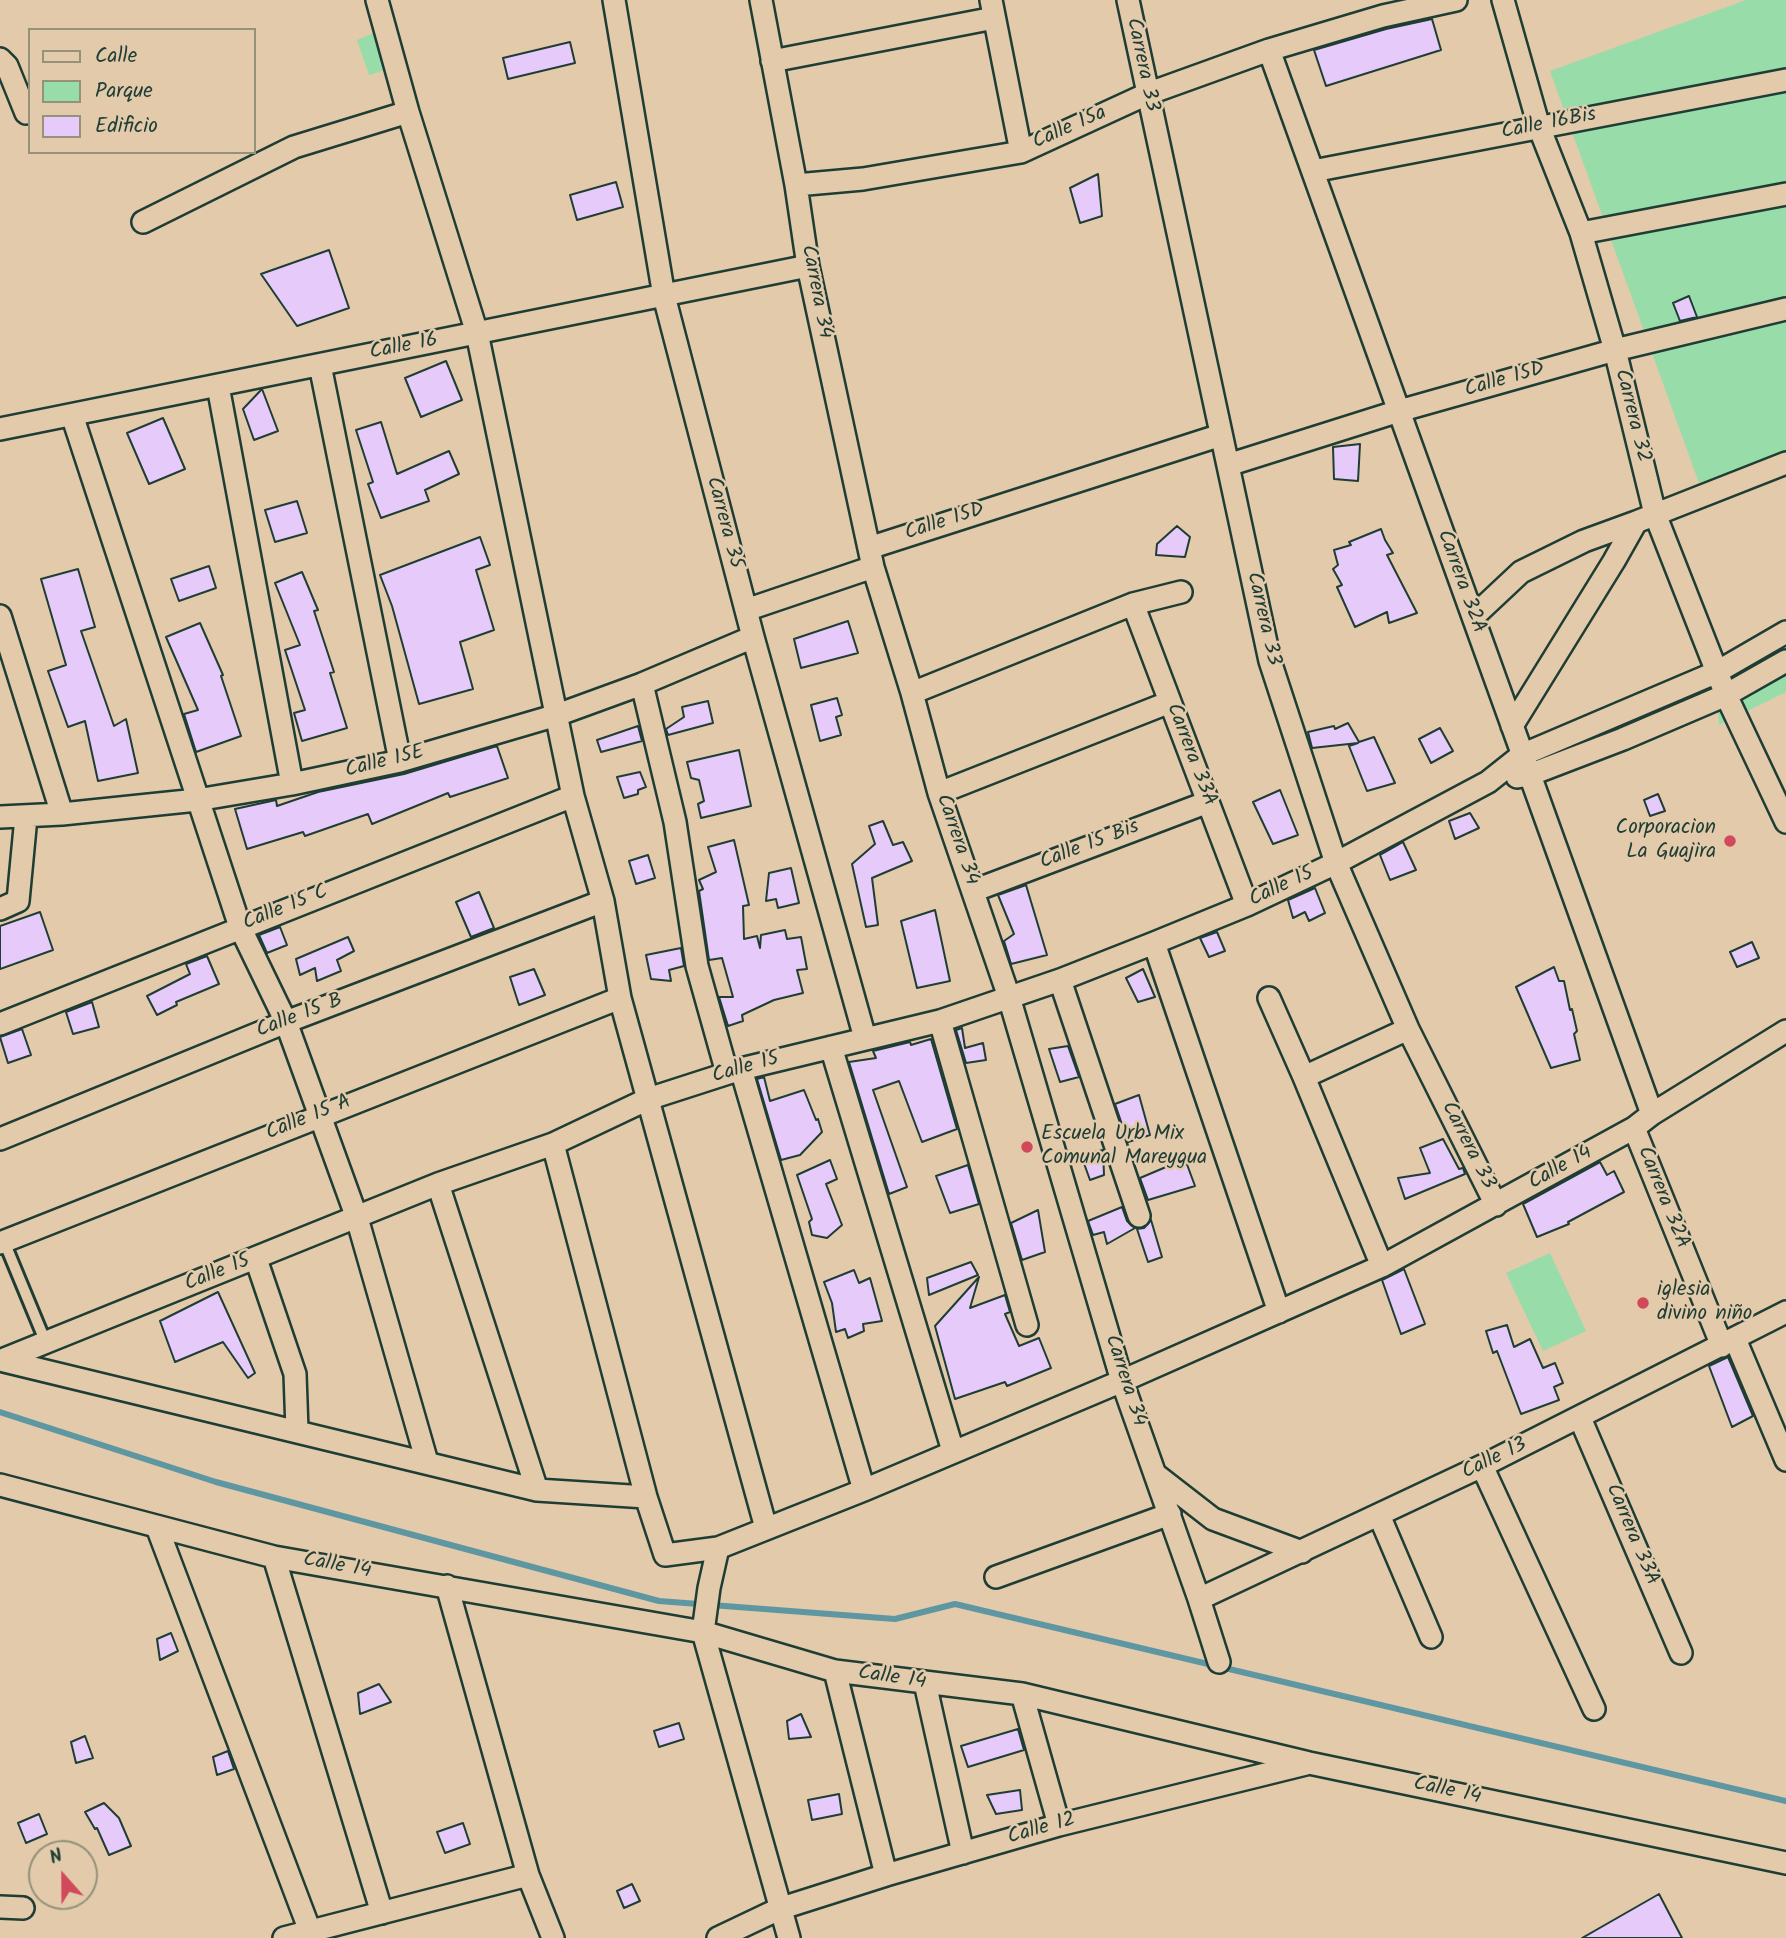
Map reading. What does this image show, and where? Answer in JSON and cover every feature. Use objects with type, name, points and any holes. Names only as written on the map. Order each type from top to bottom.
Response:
[{"type":"street","points":[[377,0],[408,112],[477,333],[573,796],[603,901],[620,998],[766,1528]]},
{"type":"street","name":"Carrera 35","points":[[614,0],[664,296],[753,637],[865,1038]]},
{"type":"street","name":"Carrera 34","points":[[761,0],[796,185],[808,267],[871,557],[939,793],[1009,997],[1122,1381],[1219,1662]]},
{"type":"street","name":"Carrera 33","points":[[1128,0],[1270,661],[1336,863],[1408,1029],[1496,1205]]},
{"type":"street","name":"Calle 15a","points":[[796,185],[863,179],[1021,152],[1147,94],[1269,50],[1383,16],[1456,0]]},
{"type":"street","name":"Carrera 32","points":[[1503,0],[1539,127],[1581,233],[1615,350],[1646,518],[1786,822]]},
{"type":"street","points":[[772,61],[992,9],[1021,152]]},
{"type":"street","name":"Carrera 32A","points":[[1269,50],[1652,1114]]},
{"type":"street","points":[[0,59],[7,66],[26,113]]},
{"type":"street","name":"Calle 16Bis","points":[[1312,171],[1786,80]]},
{"type":"street","points":[[143,222],[294,147],[408,112]]},
{"type":"street","points":[[1581,233],[1786,194]]},
{"type":"street","name":"Calle 16","points":[[0,429],[808,267]]},
{"type":"street","name":"Calle 15D","points":[[1228,465],[1399,411],[1615,350],[1786,309]]},
{"type":"street","points":[[320,365],[400,761]]},
{"type":"street","points":[[218,386],[292,784]]},
{"type":"street","points":[[72,415],[240,927],[286,1022],[357,1218],[427,1462]]},
{"type":"street","name":"Calle 15D","points":[[746,610],[871,557],[1221,435]]},
{"type":"street","points":[[1473,617],[1521,572],[1584,541],[1786,463]]},
{"type":"street","points":[[1512,726],[1614,561],[1646,518]]},
{"type":"street","points":[[912,693],[1133,604],[1181,592]]},
{"type":"street","name":"Carrera 33A","points":[[1133,604],[1247,905]]},
{"type":"street","points":[[0,616],[62,814]]},
{"type":"street","name":"Calle 15","points":[[1,1360],[438,1184],[553,1144],[648,1099],[734,1071],[940,1021],[1060,980],[1154,943],[1247,905],[1336,863],[1616,716],[1717,672],[1786,632]]},
{"type":"street","name":"Calle 15E","points":[[0,817],[62,814],[197,800],[292,784],[400,761],[557,715],[642,684],[753,637]]},
{"type":"street","name":"Calle 15","points":[[1526,765],[1623,739],[1726,695],[1786,661]]},
{"type":"street","points":[[642,684],[675,822],[697,965],[734,1071],[864,1490]]},
{"type":"street","points":[[939,793],[1170,702]]},
{"type":"street","name":"Calle 15 C","points":[[0,1024],[573,796]]},
{"type":"street","name":"Calle 15 Bis","points":[[973,891],[1208,802]]},
{"type":"street","points":[[9,905],[26,817]]},
{"type":"street","name":"Calle 15 B","points":[[0,1139],[286,1022],[603,901]]},
{"type":"street","points":[[1154,943],[1279,1312]]},
{"type":"street","points":[[1060,980],[1139,1216]]},
{"type":"street","name":"Calle 15 A","points":[[1,1239],[620,998]]},
{"type":"street","points":[[1269,998],[1381,1266]]},
{"type":"street","points":[[940,1021],[1027,1325]]},
{"type":"street","points":[[1304,1077],[1408,1029]]},
{"type":"street","name":"Calle 14","points":[[646,1497],[665,1555],[718,1548],[864,1490],[1122,1381],[1381,1266],[1634,1128],[1652,1114],[1786,1031]]},
{"type":"street","points":[[831,1047],[953,1451]]},
{"type":"street","name":"Carrera 32A","points":[[1634,1128],[1729,1342],[1786,1460]]},
{"type":"street","points":[[1,1360],[537,1490],[646,1497],[553,1144]]},
{"type":"street","points":[[438,1184],[537,1490]]},
{"type":"street","points":[[256,1259],[295,1374],[297,1430]]},
{"type":"street","name":"Calle 13","points":[[1199,1599],[1482,1466],[1786,1312]]},
{"type":"street","name":"Carrera 33A","points":[[1580,1418],[1681,1653]]},
{"type":"street","points":[[1482,1466],[1594,1709]]},
{"type":"street","points":[[1155,1474],[1213,1519],[1302,1552]]},
{"type":"street","name":"Calle 14","points":[[0,1485],[274,1557],[704,1626],[835,1671],[1022,1694],[1309,1763],[1786,1863]]},
{"type":"street","points":[[996,1577],[1170,1514]]},
{"type":"street","points":[[1379,1516],[1431,1637]]},
{"type":"street","points":[[157,1527],[310,1931]]},
{"type":"street","points":[[718,1548],[704,1626],[789,1938]]},
{"type":"street","points":[[274,1557],[382,1913]]},
{"type":"street","points":[[447,1586],[528,1875],[553,1938]]},
{"type":"street","points":[[835,1671],[886,1875]]},
{"type":"street","points":[[925,1684],[963,1853]]},
{"type":"street","points":[[1022,1694],[1059,1825]]},
{"type":"street","name":"Calle 12","points":[[718,1938],[779,1909],[886,1875],[1059,1825],[1309,1763]]},
{"type":"street","points":[[284,1938],[528,1875]]},
{"type":"street","points":[[0,1906],[23,1908]]},
{"type":"lane","points":[[1,1239],[47,1343]]},
{"type":"green space","points":[[1746,0],[1786,0],[1786,452],[1699,483],[1550,71]]},
{"type":"green space","points":[[376,32],[388,69],[369,75],[357,40]]},
{"type":"green space","points":[[1786,643],[1786,692],[1719,725],[1716,685]]},
{"type":"green space","points":[[1550,1253],[1586,1331],[1543,1351],[1506,1273]]},
{"type":"building","points":[[1432,19],[1441,50],[1326,86],[1314,50]]},
{"type":"building","points":[[570,42],[575,63],[508,79],[503,58]]},
{"type":"building","points":[[1098,174],[1102,216],[1080,223],[1070,188]]},
{"type":"building","points":[[616,182],[623,207],[577,220],[570,195]]},
{"type":"building","points":[[329,250],[349,308],[297,326],[261,274]]},
{"type":"building","points":[[1689,296],[1697,317],[1680,321],[1673,303]]},
{"type":"building","points":[[446,361],[462,400],[421,417],[405,378]]},
{"type":"building","points":[[262,389],[278,431],[254,440],[243,409]]},
{"type":"building","points":[[163,418],[185,469],[149,484],[127,433]]},
{"type":"building","points":[[381,422],[397,474],[449,451],[459,474],[425,490],[429,501],[381,518],[368,484],[373,482],[356,430]]},
{"type":"building","points":[[1360,444],[1358,481],[1334,479],[1333,447]]},
{"type":"building","points":[[297,501],[307,533],[275,542],[265,510]]},
{"type":"building","points":[[1177,526],[1190,537],[1185,557],[1156,555],[1157,544]]},
{"type":"building","points":[[1381,529],[1393,553],[1387,555],[1417,613],[1389,623],[1387,612],[1355,627],[1337,587],[1342,585],[1333,569],[1338,565],[1334,550],[1351,545],[1349,542]]},
{"type":"building","points":[[480,537],[490,565],[476,570],[494,630],[460,642],[473,689],[419,704],[392,606],[380,575]]},
{"type":"building","points":[[209,566],[216,588],[179,601],[171,579]]},
{"type":"building","points":[[78,569],[95,627],[81,631],[114,726],[126,719],[138,773],[98,781],[85,721],[68,727],[48,671],[66,665],[41,579]]},
{"type":"building","points":[[302,572],[318,610],[314,611],[334,672],[330,673],[347,728],[302,741],[294,713],[305,710],[285,650],[300,645],[275,583]]},
{"type":"building","points":[[848,621],[858,653],[801,668],[794,639]]},
{"type":"building","points":[[200,623],[223,675],[221,676],[241,736],[196,752],[184,714],[198,710],[166,637]]},
{"type":"building","points":[[837,698],[842,715],[836,717],[841,735],[820,741],[811,705]]},
{"type":"building","points":[[708,701],[713,723],[668,735],[666,729],[684,717],[682,707]]},
{"type":"building","points":[[1348,723],[1359,742],[1374,737],[1395,783],[1367,791],[1349,746],[1358,743],[1312,748],[1308,732],[1334,726],[1335,729]]},
{"type":"building","points":[[638,726],[642,741],[601,752],[597,740]]},
{"type":"building","points":[[1440,728],[1453,751],[1431,763],[1419,739]]},
{"type":"building","points":[[497,746],[508,778],[450,797],[448,793],[372,824],[368,814],[305,836],[303,832],[247,849],[235,809],[276,800],[277,806],[318,792],[404,774]]},
{"type":"building","points":[[739,750],[751,806],[701,818],[698,804],[704,801],[699,780],[691,778],[687,762]]},
{"type":"building","points":[[640,772],[646,787],[638,790],[638,794],[624,798],[617,777]]},
{"type":"building","points":[[1280,790],[1298,835],[1273,844],[1253,802]]},
{"type":"building","points":[[1658,794],[1665,811],[1650,816],[1644,800]]},
{"type":"building","points":[[1470,813],[1479,828],[1455,839],[1449,821]]},
{"type":"building","points":[[883,821],[893,845],[903,842],[912,861],[872,878],[878,925],[866,927],[852,864],[875,844],[869,826]]},
{"type":"building","points":[[734,840],[749,905],[743,906],[744,939],[757,936],[760,948],[761,935],[785,930],[787,939],[801,937],[807,969],[797,970],[803,993],[774,1000],[742,1015],[743,1021],[728,1026],[719,997],[733,997],[722,958],[709,960],[699,891],[703,889],[699,880],[716,872],[708,847]]},
{"type":"building","points":[[1403,842],[1416,870],[1390,880],[1380,855]]},
{"type":"building","points":[[648,855],[655,878],[636,884],[629,861]]},
{"type":"building","points":[[791,868],[799,903],[778,908],[776,899],[766,901],[769,873]]},
{"type":"building","points":[[1026,885],[1047,955],[1011,964],[1004,941],[1014,934],[998,895]]},
{"type":"building","points":[[1315,888],[1325,913],[1309,921],[1305,912],[1293,918],[1288,900]]},
{"type":"building","points":[[479,892],[494,928],[471,937],[456,902]]},
{"type":"building","points":[[935,910],[950,981],[917,988],[901,921]]},
{"type":"building","points":[[40,912],[53,950],[0,969],[0,926]]},
{"type":"building","points":[[280,927],[287,945],[267,953],[259,935]]},
{"type":"building","points":[[1217,932],[1225,951],[1209,957],[1200,938]]},
{"type":"building","points":[[348,937],[354,951],[337,960],[341,971],[317,981],[315,968],[300,975],[296,959]]},
{"type":"building","points":[[1752,942],[1759,958],[1737,967],[1730,952]]},
{"type":"building","points":[[681,948],[684,966],[669,970],[671,981],[651,979],[646,955]]},
{"type":"building","points":[[207,956],[219,984],[176,1002],[177,1005],[157,1015],[147,996],[190,974],[186,964]]},
{"type":"building","points":[[1554,967],[1559,981],[1564,981],[1570,1010],[1572,1009],[1580,1060],[1551,1068],[1516,987]]},
{"type":"building","points":[[534,969],[545,995],[519,1005],[510,977]]},
{"type":"building","points":[[1143,969],[1155,997],[1138,1002],[1126,978]]},
{"type":"building","points":[[92,1002],[99,1027],[73,1034],[66,1012]]},
{"type":"building","points":[[962,1028],[965,1048],[983,1043],[986,1060],[966,1063],[956,1030]]},
{"type":"building","points":[[22,1029],[31,1055],[8,1063],[0,1037]]},
{"type":"building","points":[[931,1039],[957,1129],[922,1142],[899,1081],[873,1090],[907,1187],[889,1194],[849,1062],[876,1058],[873,1051]]},
{"type":"building","points":[[1068,1046],[1079,1077],[1060,1082],[1049,1049]]},
{"type":"building","points":[[764,1077],[770,1101],[804,1090],[816,1120],[818,1119],[822,1132],[800,1155],[781,1160],[757,1079]]},
{"type":"building","points":[[1139,1095],[1150,1135],[1128,1142],[1115,1104]]},
{"type":"building","points":[[1443,1139],[1459,1169],[1463,1168],[1465,1174],[1405,1199],[1398,1178],[1430,1173],[1420,1148]]},
{"type":"building","points":[[1103,1150],[1104,1175],[1090,1180],[1081,1155]]},
{"type":"building","points":[[1185,1159],[1195,1186],[1148,1200],[1140,1178]]},
{"type":"building","points":[[830,1160],[837,1179],[826,1184],[842,1225],[827,1238],[812,1235],[809,1222],[812,1219],[797,1175]]},
{"type":"building","points":[[1600,1162],[1607,1175],[1614,1171],[1624,1192],[1568,1222],[1569,1224],[1537,1237],[1523,1204]]},
{"type":"building","points":[[968,1165],[979,1204],[950,1213],[936,1176]]},
{"type":"building","points":[[1122,1207],[1127,1221],[1135,1228],[1107,1244],[1104,1232],[1093,1235],[1088,1221]]},
{"type":"building","points":[[1038,1210],[1045,1252],[1022,1260],[1011,1223]]},
{"type":"building","points":[[1151,1220],[1162,1257],[1148,1262],[1137,1229],[1144,1228]]},
{"type":"building","points":[[971,1262],[978,1275],[929,1295],[927,1278]]},
{"type":"building","points":[[1404,1269],[1425,1324],[1401,1334],[1382,1280]]},
{"type":"building","points":[[854,1270],[859,1283],[870,1278],[882,1321],[863,1324],[864,1331],[848,1338],[845,1329],[836,1332],[832,1303],[824,1282]]},
{"type":"building","points":[[979,1277],[970,1308],[1005,1295],[1010,1312],[1005,1314],[1019,1346],[1039,1338],[1051,1368],[1007,1386],[1005,1382],[955,1399],[935,1326]]},
{"type":"building","points":[[218,1292],[255,1373],[248,1378],[223,1342],[175,1362],[160,1321]]},
{"type":"building","points":[[1507,1325],[1514,1347],[1530,1339],[1543,1368],[1555,1363],[1563,1383],[1554,1387],[1559,1400],[1521,1414],[1497,1351],[1493,1353],[1486,1331]]},
{"type":"building","points":[[1728,1357],[1753,1416],[1732,1427],[1709,1366]]},
{"type":"building","points":[[171,1633],[178,1651],[160,1660],[157,1639]]},
{"type":"building","points":[[379,1684],[391,1702],[360,1714],[358,1693]]},
{"type":"building","points":[[801,1714],[811,1737],[789,1739],[787,1721]]},
{"type":"building","points":[[679,1723],[684,1739],[659,1747],[654,1731]]},
{"type":"building","points":[[1018,1729],[1024,1750],[968,1767],[961,1746]]},
{"type":"building","points":[[85,1736],[93,1758],[76,1763],[71,1742]]},
{"type":"building","points":[[228,1751],[234,1769],[217,1775],[213,1757]]},
{"type":"building","points":[[1020,1790],[1022,1810],[996,1814],[987,1795]]},
{"type":"building","points":[[839,1794],[842,1814],[812,1820],[808,1800]]},
{"type":"building","points":[[104,1803],[119,1818],[131,1846],[109,1855],[97,1828],[95,1829],[85,1812]]},
{"type":"building","points":[[39,1814],[47,1834],[26,1843],[18,1823]]},
{"type":"building","points":[[463,1823],[470,1844],[445,1853],[437,1832]]},
{"type":"building","points":[[632,1884],[640,1901],[624,1908],[617,1891]]},
{"type":"building","points":[[1659,1894],[1682,1938],[1582,1938]]},
{"type":"waterway","points":[[0,1412],[216,1482],[659,1601],[895,1619],[955,1604],[1786,1801]]},
{"type":"place","name":"Corporacion La Guajira","points":[[1730,841]]},
{"type":"place","name":"Escuela Urb Mix Comunal Mareygua","points":[[1027,1147]]},
{"type":"place","name":"iglesia divino niño","points":[[1643,1303]]}]
